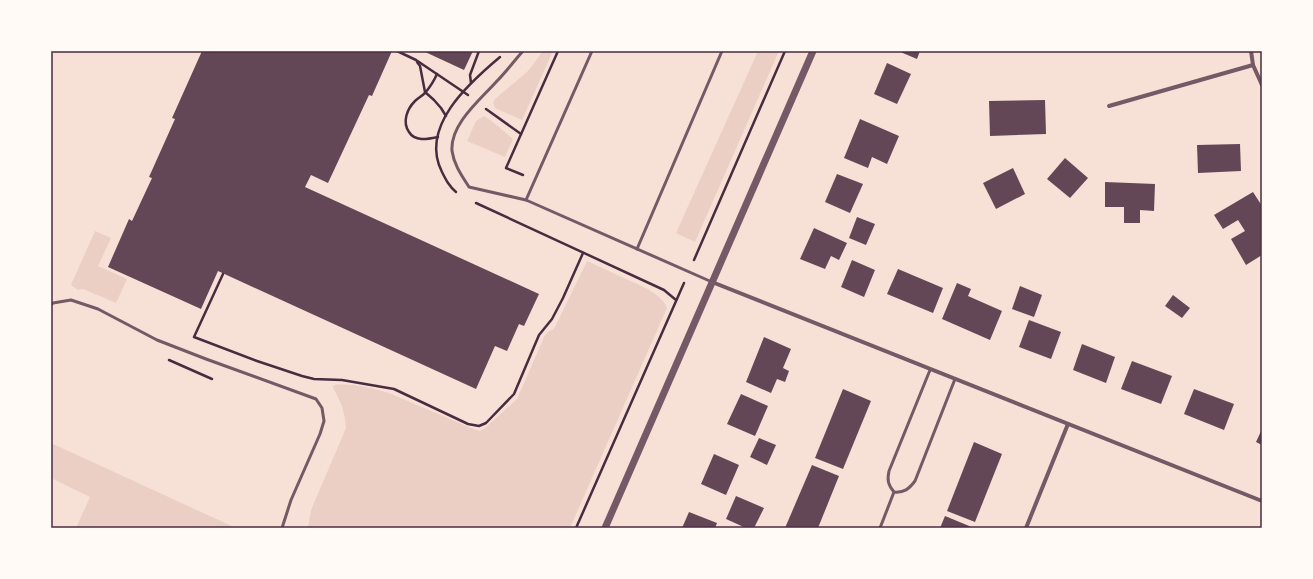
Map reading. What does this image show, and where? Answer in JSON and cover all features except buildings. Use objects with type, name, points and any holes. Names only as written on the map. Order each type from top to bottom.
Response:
[{"type":"street","points":[[605,528],[812,51]]},
{"type":"street","points":[[1251,51],[1254,65],[1262,85]]},
{"type":"street","points":[[1109,106],[1254,65]]},
{"type":"street","points":[[712,282],[1262,501]]},
{"type":"street","points":[[1026,528],[1068,424]]},
{"type":"lane","points":[[523,51],[468,112],[454,135],[452,150],[455,164],[470,187],[526,200],[712,282]]},
{"type":"lane","points":[[526,200],[592,51]]},
{"type":"lane","points":[[637,249],[722,51]]},
{"type":"lane","points":[[51,304],[71,300],[98,309],[157,340],[316,399],[322,408],[324,421],[282,528]]},
{"type":"lane","points":[[894,492],[889,486],[887,479],[889,470],[930,370]]},
{"type":"lane","points":[[894,492],[909,489],[915,481],[955,379]]},
{"type":"lane","points":[[880,528],[894,492]]},
{"type":"path","points":[[397,51],[416,60],[437,74],[521,134]]},
{"type":"path","points":[[470,83],[470,75],[479,51]]},
{"type":"path","points":[[523,175],[506,168],[558,51]]},
{"type":"path","points":[[576,528],[785,51]]},
{"type":"path","points":[[416,60],[420,66],[425,92],[441,108],[446,116]]},
{"type":"path","points":[[437,74],[425,92],[414,101],[407,114],[405,124],[410,134],[416,138],[426,139],[438,137]]},
{"type":"path","points":[[223,274],[194,337],[302,376],[314,379],[342,380],[394,389],[468,424],[479,426],[486,423],[514,394],[539,336],[552,319],[583,253]]},
{"type":"path","points":[[164,358],[212,379]]},
{"type":"shaded area","points":[[543,51],[553,51],[522,120],[495,108],[493,103],[495,99],[528,71]]},
{"type":"shaded area","points":[[758,51],[779,51],[695,242],[676,233]]},
{"type":"shaded area","points":[[484,116],[513,139],[505,157],[467,141],[476,121]]},
{"type":"shaded area","points":[[95,231],[111,238],[98,266],[127,279],[116,303],[83,289],[78,290],[71,285]]},
{"type":"shaded area","points":[[587,261],[648,289],[664,302],[667,308],[570,528],[308,528],[311,510],[346,428],[344,412],[333,388],[334,385],[355,385],[389,393],[479,431],[485,428],[517,399],[545,335],[554,329]]},
{"type":"shaded area","points":[[51,443],[236,528],[76,528],[90,497],[51,478]]}]
